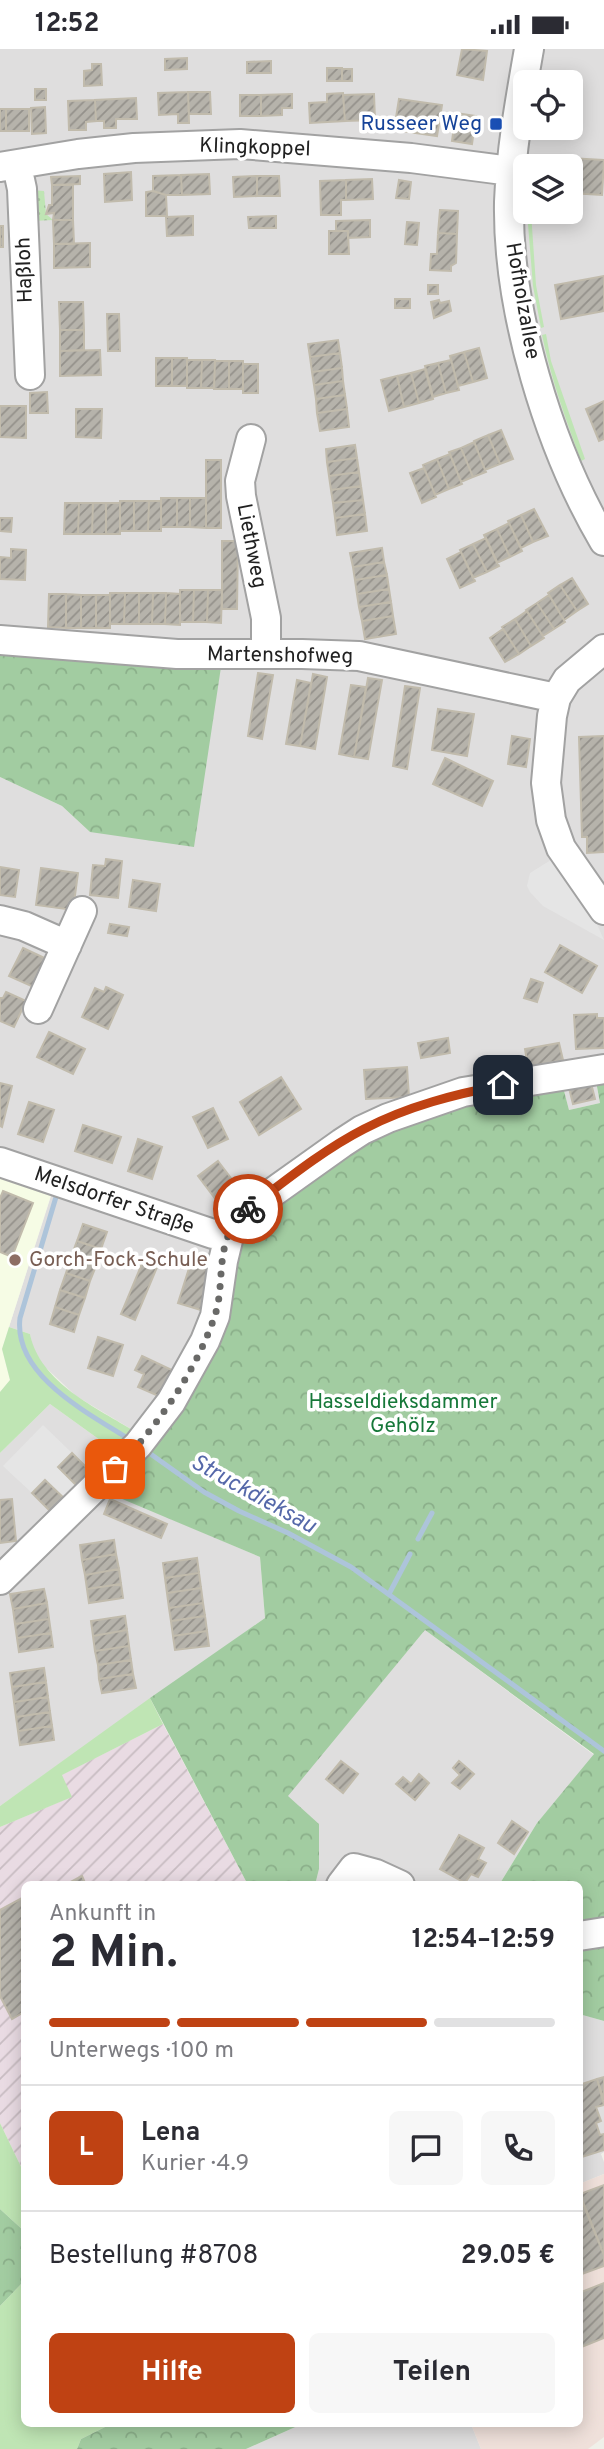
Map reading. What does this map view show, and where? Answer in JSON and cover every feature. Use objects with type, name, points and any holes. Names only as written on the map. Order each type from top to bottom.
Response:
[{"type":"street","name":"Hofholzallee","points":[[529,49],[511,171],[510,229],[516,283],[526,337],[546,408],[579,495],[604,541]]},
{"type":"street","name":"Klingkoppel","points":[[9,166],[134,148],[240,144],[411,158],[511,171]]},
{"type":"street","name":"Haßloh","points":[[9,166],[22,189],[30,375]]},
{"type":"street","name":"Liethweg","points":[[251,439],[240,481],[241,496],[265,618],[266,654]]},
{"type":"street","name":"Martenshofweg","points":[[0,640],[177,654],[359,656],[556,698]]},
{"type":"street","points":[[604,649],[567,680],[556,698],[546,765],[547,801],[561,848],[604,910]]},
{"type":"street","points":[[38,1009],[82,911]]},
{"type":"street","points":[[0,920],[24,926],[67,945]]},
{"type":"street","points":[[0,1580],[138,1445],[184,1378],[215,1316],[230,1232],[248,1210],[362,1130],[388,1118],[463,1092],[604,1069]]},
{"type":"street","name":"Melsdorfer Straße","points":[[0,1161],[213,1234],[230,1232]]},
{"type":"street","points":[[344,1881],[354,1867],[391,1881]]},
{"type":"street","points":[[583,1935],[604,1932]]},
{"type":"shaded area","points":[[0,49],[604,49],[604,1075],[595,1077],[600,1103],[569,1110],[562,1083],[229,1298],[108,1492],[260,1557],[265,1618],[0,1806],[0,1453],[50,1404],[118,1453],[136,1432],[76,1396],[43,1365],[33,1348],[30,1334],[9,1327],[52,1193],[0,1174],[0,777],[62,806],[90,832],[221,667],[158,667],[0,654]]},
{"type":"shaded area","points":[[554,858],[595,920],[604,940],[543,906],[530,892],[527,886],[530,873]]},
{"type":"shaded area","name":"Gorch-Fock-Schule","points":[[0,1174],[52,1192],[2,1349],[10,1380],[0,1392]]},
{"type":"shaded area","points":[[43,1425],[72,1453],[58,1468],[79,1488],[67,1501],[45,1480],[32,1493],[3,1466]]},
{"type":"shaded area","points":[[425,1630],[594,1755],[537,1823],[501,1881],[316,1881],[319,1869],[319,1824],[287,1796]]},
{"type":"shaded area","points":[[163,1724],[246,1881],[21,1881],[21,2167],[0,2123],[0,1827],[71,1797],[61,1775]]},
{"type":"shaded area","points":[[583,2015],[604,2021],[604,2152],[601,2154],[604,2174],[583,2182]]},
{"type":"shaded area","points":[[604,2174],[604,2437],[588,2449],[481,2449],[472,2427],[583,2427],[583,2182]]},
{"type":"shaded area","points":[[295,2427],[472,2427],[481,2449],[246,2449]]},
{"type":"green space","points":[[31,190],[44,191],[46,214],[53,220],[33,221]]},
{"type":"green space","points":[[528,224],[532,224],[536,285],[544,327],[541,328],[533,286]]},
{"type":"green space","points":[[546,334],[551,361],[585,459],[581,461],[550,367],[542,335]]},
{"type":"green space","points":[[0,654],[158,667],[221,667],[194,847],[90,832],[62,806],[0,777]]},
{"type":"green space","name":"Hasseldieksdammer Gehölz","points":[[604,1075],[604,2021],[583,2015],[583,1881],[501,1881],[537,1823],[594,1754],[425,1630],[288,1796],[319,1824],[319,1869],[316,1881],[246,1881],[150,1698],[265,1618],[260,1557],[108,1493],[130,1469],[240,1233],[350,1150],[428,1116],[562,1083],[569,1110],[600,1103],[595,1076]]},
{"type":"green space","points":[[9,1327],[30,1334],[45,1367],[72,1392],[136,1432],[118,1453],[50,1404],[0,1453],[0,1392],[10,1380],[2,1349]]},
{"type":"green space","points":[[150,1698],[163,1724],[62,1775],[72,1797],[0,1827],[0,1806]]},
{"type":"green space","points":[[0,2123],[21,2167],[21,2228],[0,2209]]},
{"type":"green space","points":[[0,2209],[21,2228],[21,2284],[0,2306]]},
{"type":"green space","points":[[21,2284],[21,2427],[105,2427],[81,2439],[77,2449],[0,2449],[0,2306]]},
{"type":"green space","points":[[105,2427],[295,2427],[246,2449],[77,2449],[81,2439]]},
{"type":"building","points":[[462,49],[487,51],[483,80],[457,75]]},
{"type":"building","points":[[187,58],[187,69],[165,70],[165,59]]},
{"type":"building","points":[[271,61],[271,73],[247,73],[247,62]]},
{"type":"building","points":[[92,64],[101,64],[102,85],[84,86],[84,71],[92,70]]},
{"type":"building","points":[[327,68],[342,68],[342,81],[327,81]]},
{"type":"building","points":[[342,69],[352,69],[352,81],[342,81]]},
{"type":"building","points":[[35,89],[46,89],[46,100],[35,100]]},
{"type":"building","points":[[188,92],[210,92],[211,114],[189,114]]},
{"type":"building","points":[[188,92],[189,123],[178,123],[178,114],[159,115],[158,93]]},
{"type":"building","points":[[343,93],[345,121],[310,123],[309,103],[327,102],[327,94]]},
{"type":"building","points":[[292,94],[292,108],[282,108],[282,115],[261,116],[261,95]]},
{"type":"building","points":[[374,94],[375,120],[345,121],[343,95]]},
{"type":"building","points":[[240,95],[261,95],[261,116],[240,116]]},
{"type":"building","points":[[136,98],[137,119],[116,119],[116,128],[104,128],[104,121],[96,121],[95,100]]},
{"type":"building","points":[[399,99],[442,105],[437,136],[394,130]]},
{"type":"building","points":[[95,100],[96,121],[86,122],[86,130],[69,130],[68,101]]},
{"type":"building","points":[[45,107],[46,133],[32,134],[31,108]]},
{"type":"building","points":[[0,109],[6,109],[6,131],[0,131]]},
{"type":"building","points":[[6,109],[29,109],[29,131],[6,131]]},
{"type":"building","points":[[456,113],[476,116],[472,144],[452,141]]},
{"type":"building","points":[[583,159],[604,160],[602,195],[583,194]]},
{"type":"building","points":[[131,172],[132,200],[105,202],[104,174]]},
{"type":"building","points":[[209,174],[210,194],[182,195],[181,175]]},
{"type":"building","points":[[181,175],[182,195],[166,195],[153,191],[153,176]]},
{"type":"building","points":[[80,176],[80,184],[52,185],[51,177]]},
{"type":"building","points":[[257,176],[279,176],[280,196],[257,196]]},
{"type":"building","points":[[257,176],[257,196],[234,197],[233,177]]},
{"type":"building","points":[[372,179],[373,199],[346,200],[346,180]]},
{"type":"building","points":[[346,180],[346,200],[341,200],[341,215],[321,215],[320,181]]},
{"type":"building","points":[[399,180],[411,182],[409,199],[396,198]]},
{"type":"building","points":[[52,185],[73,185],[73,220],[53,220],[54,213],[46,214],[49,205],[52,205]]},
{"type":"building","points":[[146,192],[166,195],[167,216],[146,216]]},
{"type":"building","points":[[440,210],[458,211],[457,234],[438,233]]},
{"type":"building","points":[[193,216],[193,235],[167,236],[166,217]]},
{"type":"building","points":[[276,216],[276,228],[249,228],[248,217]]},
{"type":"building","points":[[53,220],[73,220],[74,244],[54,244]]},
{"type":"building","points":[[370,220],[370,237],[348,238],[348,231],[336,231],[336,221]]},
{"type":"building","points":[[407,222],[419,223],[417,245],[405,244]]},
{"type":"building","points":[[0,226],[3,226],[3,247],[0,247]]},
{"type":"building","points":[[329,231],[348,231],[349,254],[329,254]]},
{"type":"building","points":[[438,233],[457,234],[456,263],[451,266],[451,271],[430,270],[431,254],[437,254]]},
{"type":"building","points":[[90,243],[90,267],[54,268],[54,244]]},
{"type":"building","points":[[604,276],[604,311],[561,319],[555,285]]},
{"type":"building","points":[[428,285],[438,285],[438,294],[428,294]]},
{"type":"building","points":[[395,299],[410,299],[410,308],[395,308]]},
{"type":"building","points":[[439,300],[440,303],[449,301],[451,311],[434,318],[431,302]]},
{"type":"building","points":[[59,302],[83,302],[84,330],[60,330]]},
{"type":"building","points":[[107,314],[119,314],[120,351],[108,351]]},
{"type":"building","points":[[60,330],[84,330],[84,350],[60,351]]},
{"type":"building","points":[[338,340],[340,353],[310,357],[308,344]]},
{"type":"building","points":[[479,348],[487,378],[473,382],[464,352]]},
{"type":"building","points":[[100,350],[101,375],[60,376],[60,351]]},
{"type":"building","points":[[464,352],[473,382],[458,386],[450,356]]},
{"type":"building","points":[[340,353],[342,368],[312,372],[310,357]]},
{"type":"building","points":[[156,358],[172,358],[172,386],[156,386]]},
{"type":"building","points":[[172,358],[187,358],[187,386],[172,386]]},
{"type":"building","points":[[187,360],[202,360],[201,388],[187,388]]},
{"type":"building","points":[[202,360],[215,360],[214,388],[201,388]]},
{"type":"building","points":[[451,360],[459,390],[446,393],[438,363]]},
{"type":"building","points":[[215,361],[229,361],[229,389],[214,389]]},
{"type":"building","points":[[229,361],[243,361],[243,389],[229,389]]},
{"type":"building","points":[[438,363],[446,393],[433,397],[425,366]]},
{"type":"building","points":[[243,364],[258,364],[258,393],[243,393]]},
{"type":"building","points":[[342,368],[343,381],[314,385],[312,372]]},
{"type":"building","points":[[425,369],[433,399],[419,403],[411,373]]},
{"type":"building","points":[[411,373],[419,403],[404,407],[397,376]]},
{"type":"building","points":[[397,376],[404,407],[389,411],[381,380]]},
{"type":"building","points":[[343,381],[345,395],[316,399],[314,385]]},
{"type":"building","points":[[47,392],[48,413],[30,413],[30,393]]},
{"type":"building","points":[[345,395],[347,409],[317,413],[316,399]]},
{"type":"building","points":[[604,401],[604,439],[599,441],[586,409]]},
{"type":"building","points":[[0,406],[26,406],[26,438],[0,437]]},
{"type":"building","points":[[76,409],[102,409],[101,438],[76,437]]},
{"type":"building","points":[[347,409],[349,427],[320,431],[317,413]]},
{"type":"building","points":[[501,430],[513,459],[500,464],[488,435]]},
{"type":"building","points":[[488,435],[500,464],[485,470],[474,441]]},
{"type":"building","points":[[474,442],[486,472],[473,477],[461,448]]},
{"type":"building","points":[[355,445],[357,458],[327,462],[326,449]]},
{"type":"building","points":[[461,448],[473,477],[461,482],[449,452]]},
{"type":"building","points":[[450,454],[462,484],[449,489],[437,459]]},
{"type":"building","points":[[357,458],[359,472],[329,476],[327,462]]},
{"type":"building","points":[[437,459],[449,489],[435,495],[423,465]]},
{"type":"building","points":[[206,460],[221,460],[221,528],[206,528]]},
{"type":"building","points":[[424,468],[436,497],[422,503],[410,473]]},
{"type":"building","points":[[359,472],[361,486],[331,490],[329,476]]},
{"type":"building","points":[[361,486],[363,500],[333,503],[331,490]]},
{"type":"building","points":[[161,498],[177,498],[177,527],[161,527]]},
{"type":"building","points":[[177,498],[190,498],[190,527],[177,527]]},
{"type":"building","points":[[190,498],[206,498],[206,528],[190,527]]},
{"type":"building","points":[[363,500],[365,514],[335,518],[333,503]]},
{"type":"building","points":[[120,501],[134,501],[134,531],[120,531]]},
{"type":"building","points":[[134,501],[149,501],[148,531],[134,531]]},
{"type":"building","points":[[149,501],[161,501],[161,531],[148,531]]},
{"type":"building","points":[[65,503],[79,503],[78,534],[64,534]]},
{"type":"building","points":[[79,503],[93,503],[92,534],[78,534]]},
{"type":"building","points":[[93,503],[106,503],[106,534],[92,534]]},
{"type":"building","points":[[106,503],[120,503],[120,534],[106,534]]},
{"type":"building","points":[[534,509],[548,536],[533,542],[521,515]]},
{"type":"building","points":[[365,514],[367,531],[337,535],[335,518]]},
{"type":"building","points":[[521,515],[533,542],[521,548],[508,521]]},
{"type":"building","points":[[0,518],[12,518],[11,532],[0,531]]},
{"type":"building","points":[[509,523],[522,551],[510,557],[497,529]]},
{"type":"building","points":[[497,529],[510,557],[497,563],[484,535]]},
{"type":"building","points":[[486,538],[499,566],[487,572],[473,544]]},
{"type":"building","points":[[222,541],[238,541],[237,609],[222,609]]},
{"type":"building","points":[[473,544],[487,572],[473,578],[460,550]]},
{"type":"building","points":[[382,548],[384,562],[353,567],[350,553]]},
{"type":"building","points":[[11,549],[26,550],[25,580],[0,579],[0,557],[11,558]]},
{"type":"building","points":[[461,552],[475,581],[460,588],[447,559]]},
{"type":"building","points":[[384,562],[387,575],[355,580],[353,567]]},
{"type":"building","points":[[387,575],[389,589],[357,594],[355,580]]},
{"type":"building","points":[[572,578],[588,604],[577,611],[560,585]]},
{"type":"building","points":[[560,585],[577,611],[564,620],[548,593]]},
{"type":"building","points":[[389,589],[391,602],[359,607],[357,594]]},
{"type":"building","points":[[180,590],[194,590],[193,622],[180,622]]},
{"type":"building","points":[[194,590],[208,590],[207,622],[193,622]]},
{"type":"building","points":[[208,590],[222,590],[221,623],[207,622]]},
{"type":"building","points":[[110,593],[125,593],[124,624],[110,624]]},
{"type":"building","points":[[125,593],[139,593],[139,624],[124,624]]},
{"type":"building","points":[[139,593],[153,593],[152,624],[139,624]]},
{"type":"building","points":[[153,593],[166,593],[165,624],[152,624]]},
{"type":"building","points":[[166,593],[180,594],[180,625],[165,624]]},
{"type":"building","points":[[49,594],[66,594],[66,628],[48,627]]},
{"type":"building","points":[[66,594],[81,595],[81,628],[66,628]]},
{"type":"building","points":[[81,595],[96,595],[96,628],[81,628]]},
{"type":"building","points":[[96,595],[110,595],[110,628],[96,628]]},
{"type":"building","points":[[549,595],[565,622],[554,629],[537,603]]},
{"type":"building","points":[[391,602],[393,616],[362,621],[359,607]]},
{"type":"building","points":[[537,603],[554,629],[543,636],[526,610]]},
{"type":"building","points":[[527,611],[544,638],[531,646],[515,619]]},
{"type":"building","points":[[393,616],[396,634],[365,639],[362,621]]},
{"type":"building","points":[[515,619],[531,646],[519,654],[502,627]]},
{"type":"building","points":[[503,629],[519,654],[505,662],[490,638]]},
{"type":"building","points":[[258,673],[273,675],[262,739],[248,736]]},
{"type":"building","points":[[313,674],[327,677],[315,749],[300,746]]},
{"type":"building","points":[[368,678],[382,680],[368,759],[354,757]]},
{"type":"building","points":[[297,680],[311,683],[300,746],[286,744]]},
{"type":"building","points":[[351,685],[366,687],[354,757],[339,754]]},
{"type":"building","points":[[405,686],[420,688],[407,769],[393,766]]},
{"type":"building","points":[[438,709],[474,714],[467,756],[432,750]]},
{"type":"building","points":[[512,736],[530,739],[526,767],[508,764]]},
{"type":"building","points":[[604,736],[604,852],[587,853],[587,837],[582,837],[579,737]]},
{"type":"building","points":[[445,758],[493,781],[482,806],[433,784]]},
{"type":"building","points":[[106,859],[122,861],[118,898],[90,895],[93,865],[105,866]]},
{"type":"building","points":[[0,867],[19,870],[15,897],[0,895]]},
{"type":"building","points":[[41,868],[78,873],[73,910],[36,905]]},
{"type":"building","points":[[133,880],[160,884],[156,911],[129,907]]},
{"type":"building","points":[[110,924],[129,927],[127,936],[108,933]]},
{"type":"building","points":[[560,945],[597,966],[582,993],[545,972]]},
{"type":"building","points":[[23,948],[51,961],[38,989],[9,976]]},
{"type":"building","points":[[531,979],[543,983],[537,1002],[524,998]]},
{"type":"building","points":[[106,987],[123,995],[108,1029],[82,1017],[95,988],[104,992]]},
{"type":"building","points":[[6,992],[26,1001],[14,1027],[0,1021],[0,998],[3,998]]},
{"type":"building","points":[[597,1014],[597,1018],[604,1018],[604,1048],[576,1049],[574,1015]]},
{"type":"building","points":[[49,1032],[85,1049],[73,1074],[37,1057]]},
{"type":"building","points":[[448,1038],[450,1053],[421,1058],[418,1043]]},
{"type":"building","points":[[559,1043],[563,1060],[528,1067],[525,1049]]},
{"type":"building","points":[[407,1067],[409,1097],[366,1099],[364,1070]]},
{"type":"building","points":[[281,1077],[301,1109],[259,1135],[240,1102]]},
{"type":"building","points":[[590,1079],[595,1099],[573,1104],[568,1084]]},
{"type":"building","points":[[0,1083],[12,1086],[2,1127],[0,1126]]},
{"type":"building","points":[[29,1102],[54,1110],[43,1142],[18,1134]]},
{"type":"building","points":[[213,1108],[228,1139],[208,1148],[193,1117]]},
{"type":"building","points":[[83,1125],[121,1137],[112,1163],[75,1151]]},
{"type":"building","points":[[138,1139],[162,1147],[152,1179],[128,1171]]},
{"type":"building","points":[[218,1161],[237,1186],[217,1201],[198,1176]]},
{"type":"building","points":[[3,1191],[33,1203],[12,1257],[0,1252],[0,1198]]},
{"type":"building","points":[[83,1224],[107,1232],[101,1249],[77,1241]]},
{"type":"building","points":[[77,1241],[101,1249],[96,1266],[71,1257]]},
{"type":"building","points":[[146,1254],[160,1260],[135,1320],[121,1314]]},
{"type":"building","points":[[71,1257],[96,1266],[90,1281],[66,1273]]},
{"type":"building","points":[[191,1262],[217,1270],[204,1311],[178,1303]]},
{"type":"building","points":[[66,1273],[90,1281],[85,1298],[60,1290]]},
{"type":"building","points":[[60,1290],[85,1298],[79,1315],[55,1307]]},
{"type":"building","points":[[55,1307],[79,1315],[74,1332],[50,1324]]},
{"type":"building","points":[[98,1337],[123,1345],[113,1376],[88,1368]]},
{"type":"building","points":[[142,1356],[176,1372],[163,1398],[138,1387],[144,1374],[135,1370]]},
{"type":"building","points":[[72,1453],[93,1474],[79,1488],[58,1467]]},
{"type":"building","points":[[45,1480],[67,1501],[54,1515],[32,1493]]},
{"type":"building","points":[[12,1499],[16,1541],[0,1543],[0,1500]]},
{"type":"building","points":[[110,1499],[167,1524],[161,1538],[104,1514]]},
{"type":"building","points":[[114,1540],[116,1554],[82,1560],[80,1545]]},
{"type":"building","points":[[116,1554],[119,1569],[85,1575],[82,1560]]},
{"type":"building","points":[[197,1558],[199,1573],[165,1578],[163,1563]]},
{"type":"building","points":[[119,1569],[121,1584],[87,1589],[85,1575]]},
{"type":"building","points":[[199,1573],[201,1588],[167,1593],[165,1578]]},
{"type":"building","points":[[121,1584],[123,1598],[89,1603],[87,1589]]},
{"type":"building","points":[[201,1588],[203,1603],[169,1608],[167,1593]]},
{"type":"building","points":[[44,1589],[47,1603],[13,1609],[10,1594]]},
{"type":"building","points":[[47,1603],[49,1619],[15,1624],[13,1609]]},
{"type":"building","points":[[203,1603],[205,1616],[171,1621],[169,1608]]},
{"type":"building","points":[[125,1616],[127,1630],[93,1636],[91,1621]]},
{"type":"building","points":[[205,1616],[207,1631],[173,1636],[171,1621]]},
{"type":"building","points":[[49,1619],[51,1633],[17,1638],[15,1624]]},
{"type":"building","points":[[127,1630],[129,1646],[95,1651],[93,1636]]},
{"type":"building","points":[[207,1631],[209,1646],[175,1650],[173,1636]]},
{"type":"building","points":[[51,1633],[53,1647],[19,1652],[17,1638]]},
{"type":"building","points":[[129,1646],[131,1660],[98,1665],[95,1651]]},
{"type":"building","points":[[131,1660],[133,1674],[99,1679],[98,1665]]},
{"type":"building","points":[[44,1668],[46,1682],[12,1687],[10,1673]]},
{"type":"building","points":[[133,1674],[136,1688],[102,1693],[99,1679]]},
{"type":"building","points":[[46,1682],[48,1697],[14,1702],[12,1687]]},
{"type":"building","points":[[48,1697],[50,1712],[16,1717],[14,1702]]},
{"type":"building","points":[[50,1712],[52,1726],[18,1731],[16,1717]]},
{"type":"building","points":[[52,1726],[54,1740],[20,1745],[18,1731]]},
{"type":"building","points":[[341,1761],[358,1774],[343,1793],[326,1779]]},
{"type":"building","points":[[459,1761],[474,1774],[460,1789],[452,1783],[460,1775],[453,1768]]},
{"type":"building","points":[[419,1774],[429,1783],[415,1800],[396,1784],[403,1777],[411,1784]]},
{"type":"building","points":[[512,1821],[528,1832],[514,1854],[498,1843]]},
{"type":"building","points":[[459,1835],[484,1848],[478,1859],[486,1863],[478,1877],[471,1874],[466,1881],[461,1881],[440,1869]]},
{"type":"building","points":[[21,1899],[21,2014],[12,2019],[0,1996],[0,1910]]},
{"type":"building","points":[[604,2077],[604,2100],[597,2079]]},
{"type":"building","points":[[597,2079],[604,2105],[596,2107],[601,2121],[596,2123],[600,2135],[604,2134],[604,2150],[583,2157],[583,2084]]},
{"type":"building","points":[[604,2185],[604,2255],[583,2202],[583,2193]]},
{"type":"building","points":[[583,2204],[604,2255],[604,2266],[583,2274]]},
{"type":"building","points":[[604,2283],[604,2338],[583,2346],[583,2291]]},
{"type":"waterway","name":"Struckdieksau","points":[[56,1197],[20,1318],[21,1339],[29,1358],[41,1375],[58,1391],[76,1406],[132,1441]]},
{"type":"waterway","name":"Struckdieksau","points":[[145,1450],[204,1492],[351,1567],[604,1751]]},
{"type":"waterway","points":[[418,1539],[432,1513]]},
{"type":"waterway","points":[[389,1594],[410,1554]]},
{"type":"way so far","points":[[115,1469],[147,1435],[171,1402],[205,1341],[219,1300],[223,1261],[230,1232],[248,1209]]},
{"type":"place","name":"Russeer Weg","points":[[496,124]]},
{"type":"place","name":"Gorch-Fock-Schule","points":[[15,1260]]},
{"type":"route","points":[[248,1209],[362,1130],[463,1092],[503,1085]]}]
